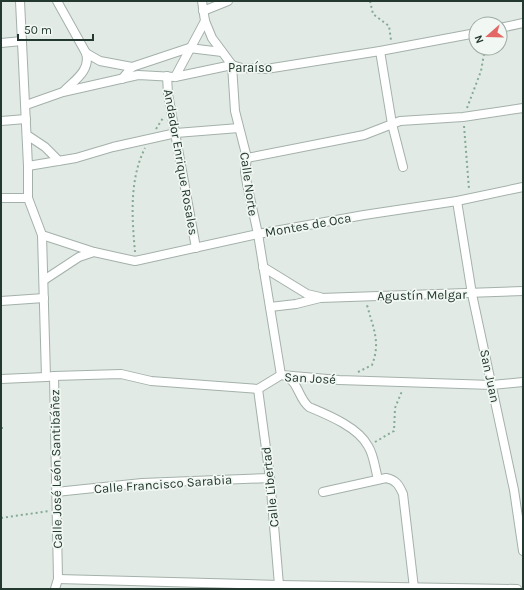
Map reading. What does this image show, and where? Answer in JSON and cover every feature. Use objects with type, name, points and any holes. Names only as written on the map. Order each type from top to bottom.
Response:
[{"type":"street","name":"Calle José León Santibáñez","points":[[20,1],[26,105],[28,198],[42,235],[44,298],[56,492],[58,579],[55,589]]},
{"type":"street","points":[[57,1],[86,53],[88,61],[86,68],[63,92]]},
{"type":"street","points":[[202,1],[202,11],[212,38],[232,65]]},
{"type":"street","points":[[202,11],[228,1]]},
{"type":"street","points":[[171,77],[205,21]]},
{"type":"street","points":[[508,26],[523,23]]},
{"type":"street","name":"Paraíso","points":[[26,105],[63,92],[138,75],[171,77],[232,65],[242,68],[266,69],[380,51],[393,47],[468,34]]},
{"type":"street","points":[[1,43],[22,41]]},
{"type":"street","points":[[122,79],[132,68],[190,48],[222,52]]},
{"type":"street","points":[[380,51],[392,124],[403,168]]},
{"type":"street","points":[[86,53],[100,61],[132,68]]},
{"type":"street","name":"Calle Norte","points":[[232,65],[235,111],[246,158],[245,172],[258,234],[281,375]]},
{"type":"street","name":"Andador Enrique Rosales","points":[[171,77],[168,94],[196,248]]},
{"type":"street","points":[[246,158],[364,135],[392,124],[413,119],[463,117],[523,108]]},
{"type":"street","points":[[1,121],[26,118]]},
{"type":"street","points":[[28,166],[59,161],[176,133],[238,128]]},
{"type":"street","points":[[27,135],[45,147],[59,161]]},
{"type":"street","name":"Montes de Oca","points":[[42,235],[94,252],[135,261],[258,234],[364,215],[457,202],[523,187]]},
{"type":"street","points":[[1,198],[28,198]]},
{"type":"street","name":"San Juan","points":[[457,202],[472,294],[514,490],[523,551]]},
{"type":"street","points":[[44,280],[79,257],[94,252]]},
{"type":"street","name":"Agustín Melgar","points":[[263,267],[307,294],[320,298]]},
{"type":"street","name":"Agustín Melgar","points":[[270,308],[320,298],[472,294],[523,291]]},
{"type":"street","points":[[1,302],[44,298]]},
{"type":"street","points":[[1,379],[121,374],[151,380],[258,389]]},
{"type":"street","points":[[281,375],[291,378],[296,384],[303,403],[360,436],[369,446],[378,479]]},
{"type":"street","name":"San José","points":[[258,389],[281,375],[339,380],[492,385],[523,382]]},
{"type":"street","name":"Calle Libertad","points":[[258,389],[270,478],[279,585]]},
{"type":"street","name":"Calle Francisco Sarabia","points":[[56,492],[142,482],[270,478]]},
{"type":"street","points":[[323,492],[386,478],[394,480],[400,485],[403,494],[414,588]]},
{"type":"street","points":[[58,579],[191,586],[262,587],[279,585],[517,589]]},
{"type":"path","points":[[370,1],[373,14],[389,26],[393,47]]},
{"type":"path","points":[[135,261],[132,221],[134,186],[142,154],[149,140],[171,106]]},
{"type":"path","points":[[339,380],[372,365],[377,353],[376,340],[365,296]]},
{"type":"path","points":[[369,446],[394,431],[395,408],[406,382]]},
{"type":"path","points":[[1,518],[56,509]]}]
